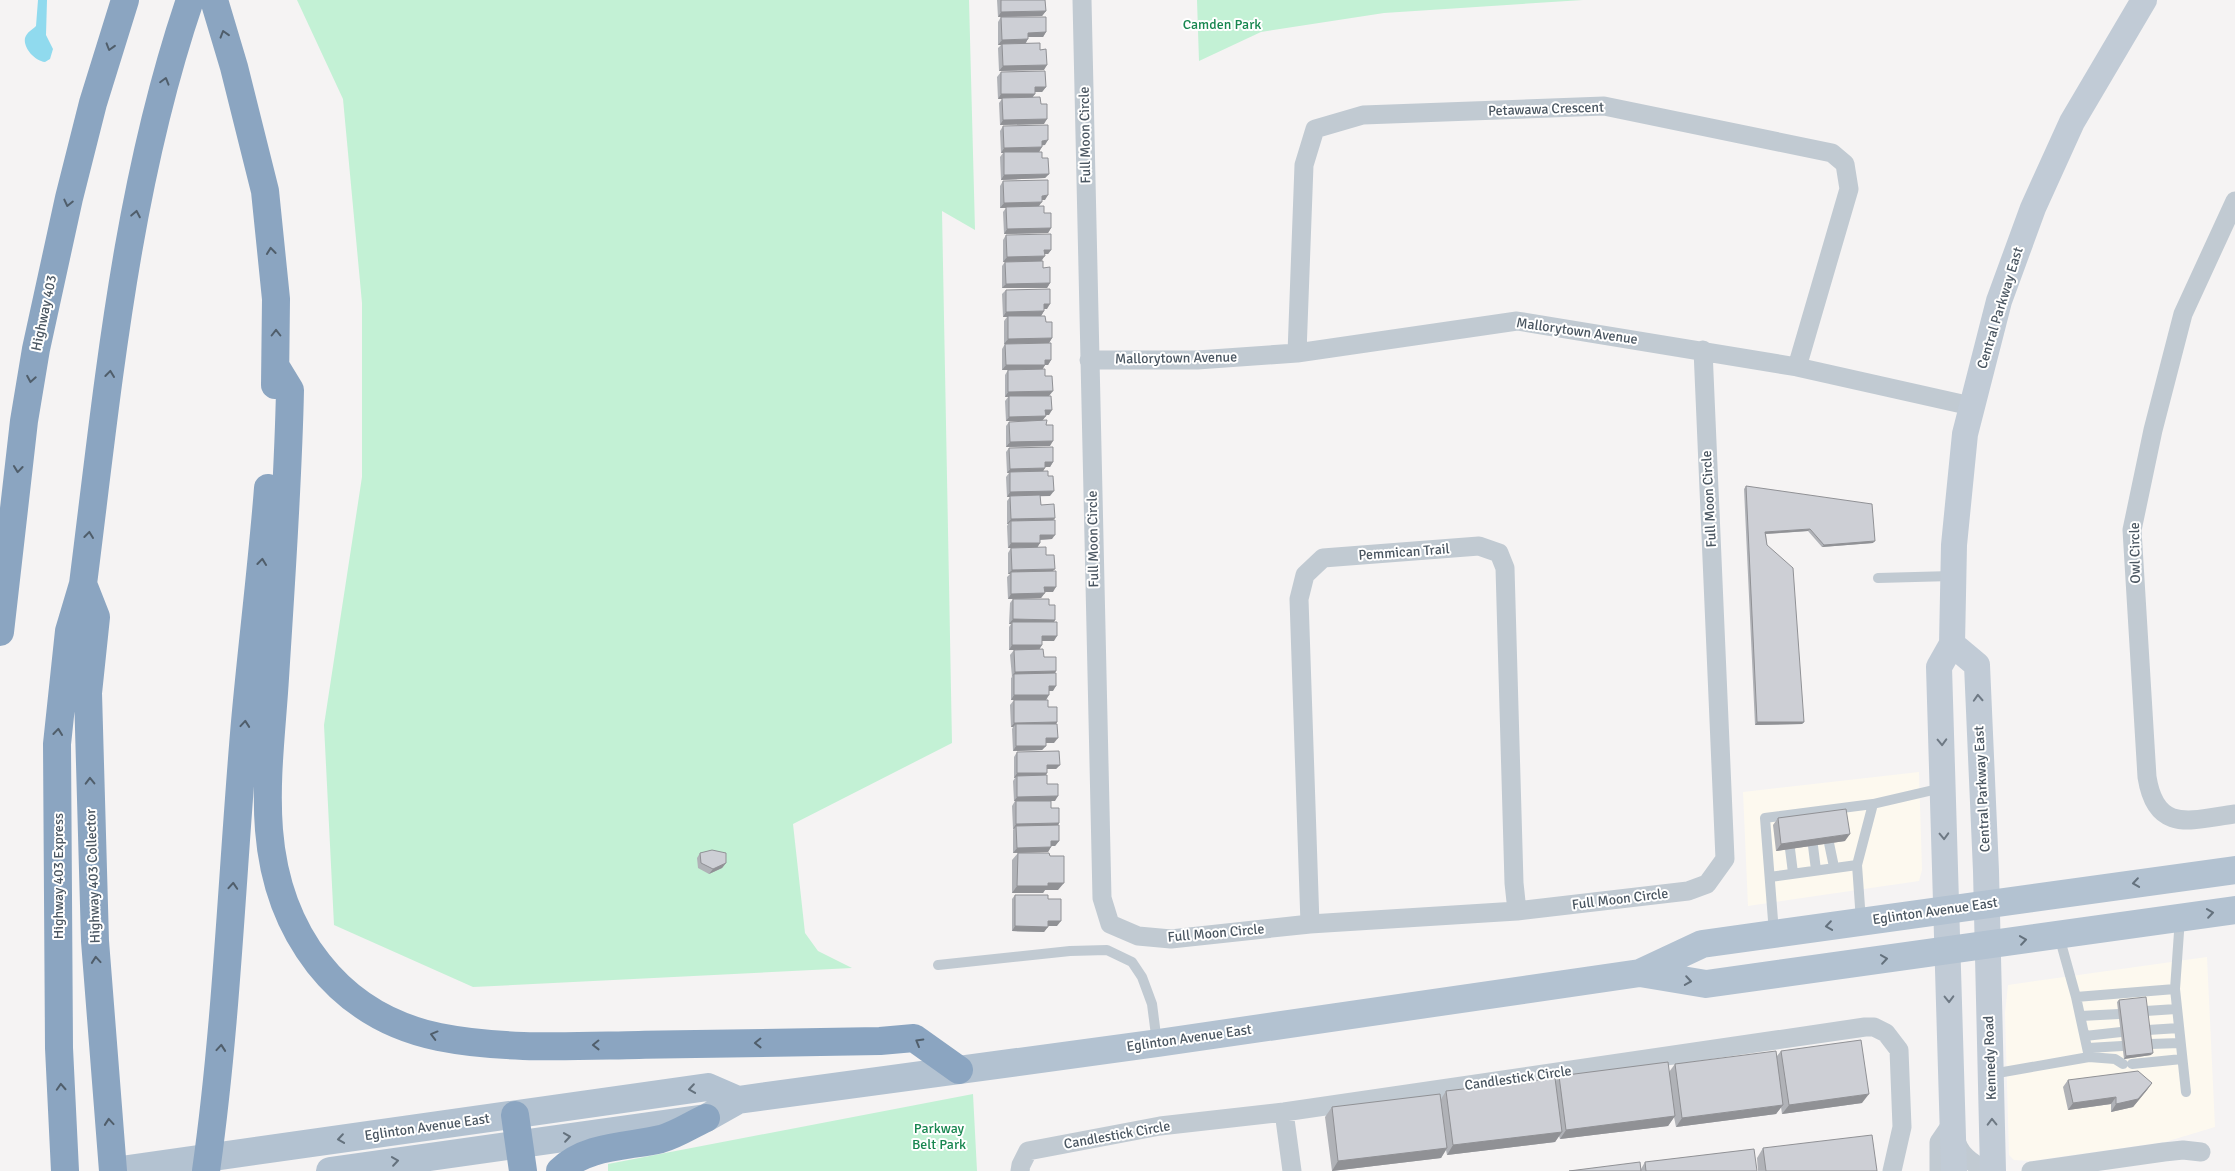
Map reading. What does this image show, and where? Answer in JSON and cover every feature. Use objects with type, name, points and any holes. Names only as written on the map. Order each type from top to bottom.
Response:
[{"type":"highway","name":"Highway 403","points":[[0,632],[24,421],[36,349],[69,198],[93,104],[125,0]]},
{"type":"highway","points":[[82,584],[121,287],[152,128],[190,0]]},
{"type":"highway","points":[[206,1171],[216,1096],[245,721],[269,479],[276,366],[276,300],[265,191],[234,67],[214,0]]},
{"type":"highway","points":[[276,366],[290,390],[283,566],[269,782],[269,833],[276,878],[292,922],[304,944],[320,966],[342,989],[367,1007],[398,1024],[436,1036],[488,1044],[880,1041],[914,1038],[959,1070]]},
{"type":"highway","name":"Highway 403 Express","points":[[65,1171],[59,1048],[57,744],[69,631],[82,584]]},
{"type":"highway","name":"Highway 403 Collector","points":[[82,584],[96,616],[88,693],[95,941],[114,1171]]},
{"type":"highway","points":[[216,1096],[217,1171]]},
{"type":"highway","points":[[515,1115],[523,1171]]},
{"type":"highway","points":[[560,1171],[585,1153],[663,1138],[706,1118]]},
{"type":"main road","name":"Eglinton Avenue East","points":[[330,1171],[706,1118],[738,1100],[1158,1044],[1640,973],[1702,944],[2235,870]]},
{"type":"main road","name":"Eglinton Avenue East","points":[[1640,973],[1706,984],[2235,910]]},
{"type":"main road","name":"Eglinton Avenue East","points":[[114,1171],[708,1087],[738,1100]]},
{"type":"street","name":"Full Moon Circle","points":[[1082,0],[1102,898],[1110,924],[1138,936],[1171,939],[1310,924],[1517,911],[1688,891],[1707,884],[1725,859],[1703,350]]},
{"type":"street","name":"Central Parkway East","points":[[1948,950],[1939,667],[1952,644],[1952,576],[1962,459],[1971,406],[1999,301],[2040,190],[2087,93],[2144,0]]},
{"type":"street","name":"Petawawa Crescent","points":[[1297,353],[1304,166],[1315,130],[1363,115],[1604,106],[1832,153],[1845,164],[1848,189],[1797,367]]},
{"type":"street","name":"Owl Circle","points":[[2235,201],[2183,314],[2153,430],[2132,530],[2146,777],[2149,794],[2160,811],[2181,822],[2235,814]]},
{"type":"street","name":"Mallorytown Avenue","points":[[1089,360],[1197,360],[1297,353],[1517,321],[1703,350],[1797,367],[1971,406]]},
{"type":"street","name":"Pemmican Trail","points":[[1310,924],[1299,599],[1305,575],[1323,558],[1479,546],[1499,553],[1505,568],[1514,883],[1517,911]]},
{"type":"street","name":"Central Parkway East","points":[[1952,644],[1977,665],[1988,945]]},
{"type":"street","name":"Kennedy Road","points":[[1988,945],[1993,1171]]},
{"type":"street","points":[[1948,950],[1954,1171]]},
{"type":"street","name":"Candlestick Circle","points":[[1020,1171],[1028,1151],[1160,1126],[1284,1112],[1874,1027],[1886,1033],[1892,1039],[1899,1050],[1901,1064],[1902,1127],[1892,1171]]},
{"type":"street","points":[[1284,1112],[1292,1171]]},
{"type":"street","points":[[1939,1171],[1939,1142],[1952,1123]]},
{"type":"street","points":[[1952,1123],[1961,1152],[1968,1160],[1986,1171]]},
{"type":"street","points":[[2031,1171],[2164,1152],[2183,1150],[2201,1152]]},
{"type":"lane","points":[[1878,578],[1952,576]]},
{"type":"lane","points":[[1774,934],[1765,818],[1785,819],[1809,816],[1943,788]]},
{"type":"lane","points":[[1861,922],[1857,865],[1873,804]]},
{"type":"lane","points":[[1829,843],[1834,867]]},
{"type":"lane","points":[[1813,846],[1816,870]]},
{"type":"lane","points":[[1790,849],[1793,873]]},
{"type":"lane","points":[[1770,877],[1857,865]]},
{"type":"lane","points":[[2180,918],[2175,989],[2186,1092]]},
{"type":"lane","points":[[2058,935],[2081,1016],[2088,1053]]},
{"type":"lane","points":[[938,965],[1070,951],[1107,950],[1132,962],[1142,977],[1152,1004],[1158,1044]]},
{"type":"lane","points":[[2076,997],[2175,989]]},
{"type":"lane","points":[[2146,1011],[2176,1009]]},
{"type":"lane","points":[[2081,1016],[2119,1014]]},
{"type":"lane","points":[[2148,1030],[2179,1028]]},
{"type":"lane","points":[[2085,1036],[2121,1032]]},
{"type":"lane","points":[[2150,1044],[2180,1043]]},
{"type":"lane","points":[[1991,1075],[2122,1046]]},
{"type":"lane","points":[[2088,1053],[2115,1059],[2127,1064],[2182,1059]]},
{"type":"shaded area","points":[[1919,772],[1922,870],[1919,881],[1748,906],[1743,792]]},
{"type":"shaded area","points":[[2207,957],[2215,1127],[2165,1142],[2031,1161],[2014,1160],[2009,1155],[2005,1013],[2008,985]]},
{"type":"green space","points":[[297,0],[969,0],[975,230],[942,211],[952,743],[793,824],[805,933],[818,951],[852,968],[473,987],[334,925],[324,725],[362,477],[362,303],[343,99]]},
{"type":"green space","name":"Camden Park","points":[[1197,0],[1583,0],[1384,13],[1261,32],[1199,61]]},
{"type":"green space","name":"Parkway Belt Park","points":[[973,1094],[977,1171],[608,1171],[608,1164]]},
{"type":"water","points":[[38,0],[47,0],[46,35],[53,49],[50,59],[45,62],[37,59],[30,53],[25,42],[27,34],[36,26]]},
{"type":"building","points":[[1001,0],[1045,0],[1046,11],[1001,12]]},
{"type":"building","points":[[1001,17],[1046,17],[1046,32],[1028,33],[1028,39],[1002,40]]},
{"type":"building","points":[[1040,43],[1040,50],[1046,49],[1047,65],[1003,66],[1002,44]]},
{"type":"building","points":[[1045,71],[1046,87],[1035,87],[1035,94],[1001,94],[1001,72]]},
{"type":"building","points":[[1040,97],[1041,104],[1047,104],[1047,119],[1003,120],[1002,98]]},
{"type":"building","points":[[1048,125],[1048,140],[1042,141],[1042,147],[1004,148],[1003,126]]},
{"type":"building","points":[[1004,152],[1042,152],[1042,158],[1048,158],[1049,174],[1004,175]]},
{"type":"building","points":[[1048,180],[1048,195],[1042,196],[1042,202],[1004,203],[1003,181]]},
{"type":"building","points":[[1044,206],[1044,213],[1051,213],[1051,228],[1007,229],[1006,207]]},
{"type":"building","points":[[1051,234],[1051,250],[1044,250],[1045,256],[1007,257],[1006,235]]},
{"type":"building","points":[[1043,261],[1043,268],[1050,267],[1050,283],[1006,284],[1005,262]]},
{"type":"building","points":[[1050,289],[1050,304],[1044,304],[1044,311],[1006,312],[1006,290]]},
{"type":"building","points":[[1008,316],[1045,316],[1046,322],[1052,322],[1052,338],[1008,339]]},
{"type":"building","points":[[1051,343],[1051,360],[1045,360],[1045,365],[1006,365],[1005,344]]},
{"type":"building","points":[[1045,369],[1045,376],[1052,376],[1053,391],[1008,392],[1008,370]]},
{"type":"building","points":[[1009,396],[1051,396],[1052,410],[1045,410],[1046,416],[1009,417]]},
{"type":"building","points":[[1047,420],[1046,425],[1053,425],[1053,441],[1010,442],[1009,422]]},
{"type":"building","points":[[1053,447],[1053,462],[1045,462],[1045,468],[1010,469],[1009,448]]},
{"type":"building","points":[[1048,471],[1048,476],[1053,476],[1054,491],[1010,492],[1010,472]]},
{"type":"building","points":[[1746,486],[1872,504],[1875,541],[1824,545],[1810,529],[1765,532],[1767,545],[1793,568],[1804,722],[1757,722]]},
{"type":"building","points":[[1040,495],[1041,505],[1054,504],[1055,518],[1011,519],[1010,496]]},
{"type":"building","points":[[1055,520],[1055,535],[1040,535],[1040,543],[1011,543],[1011,521]]},
{"type":"building","points":[[1046,547],[1046,555],[1054,555],[1055,569],[1012,570],[1011,548]]},
{"type":"building","points":[[1056,571],[1056,587],[1044,587],[1045,593],[1011,594],[1011,572]]},
{"type":"building","points":[[1013,599],[1049,599],[1049,605],[1055,605],[1055,620],[1013,619]]},
{"type":"building","points":[[1012,622],[1057,622],[1057,636],[1042,636],[1042,645],[1012,645]]},
{"type":"building","points":[[1043,649],[1044,657],[1056,657],[1056,671],[1015,672],[1014,650]]},
{"type":"building","points":[[1056,673],[1056,686],[1049,686],[1049,695],[1014,695],[1014,674]]},
{"type":"building","points":[[1014,700],[1048,700],[1048,707],[1057,707],[1057,722],[1014,723]]},
{"type":"building","points":[[1016,724],[1057,724],[1058,738],[1046,738],[1046,746],[1016,746]]},
{"type":"building","points":[[1059,751],[1060,765],[1047,765],[1047,773],[1017,773],[1017,752]]},
{"type":"building","points":[[1047,775],[1047,784],[1058,784],[1058,796],[1017,797],[1017,776]]},
{"type":"building","points":[[1016,801],[1051,801],[1051,808],[1059,808],[1059,823],[1016,824]]},
{"type":"building","points":[[1846,809],[1850,834],[1781,844],[1778,818]]},
{"type":"building","points":[[1059,825],[1059,841],[1051,841],[1051,847],[1017,848],[1016,826]]},
{"type":"building","points":[[712,850],[726,853],[726,863],[713,869],[701,863],[700,853]]},
{"type":"building","points":[[1018,853],[1049,853],[1050,856],[1064,856],[1064,883],[1048,883],[1048,886],[1017,886]]},
{"type":"building","points":[[1015,895],[1048,895],[1048,899],[1061,899],[1061,921],[1048,921],[1048,927],[1015,926]]},
{"type":"building","points":[[2146,997],[2153,1053],[2126,1056],[2119,1000]]},
{"type":"building","points":[[1861,1040],[1869,1094],[1789,1105],[1781,1051]]},
{"type":"building","points":[[1776,1051],[1783,1105],[1682,1118],[1675,1064]]},
{"type":"building","points":[[1668,1062],[1675,1116],[1566,1130],[1559,1076]]},
{"type":"building","points":[[2138,1071],[2152,1083],[2138,1099],[2116,1104],[2116,1097],[2073,1103],[2068,1080]]},
{"type":"building","points":[[1555,1078],[1562,1132],[1453,1145],[1446,1091]]},
{"type":"building","points":[[1440,1094],[1447,1148],[1338,1161],[1332,1107]]},
{"type":"building","points":[[1872,1135],[1877,1171],[1766,1171],[1763,1148]]},
{"type":"building","points":[[1754,1149],[1757,1171],[1646,1171],[1645,1162]]},
{"type":"building","points":[[1640,1162],[1641,1171],[1569,1171]]}]
